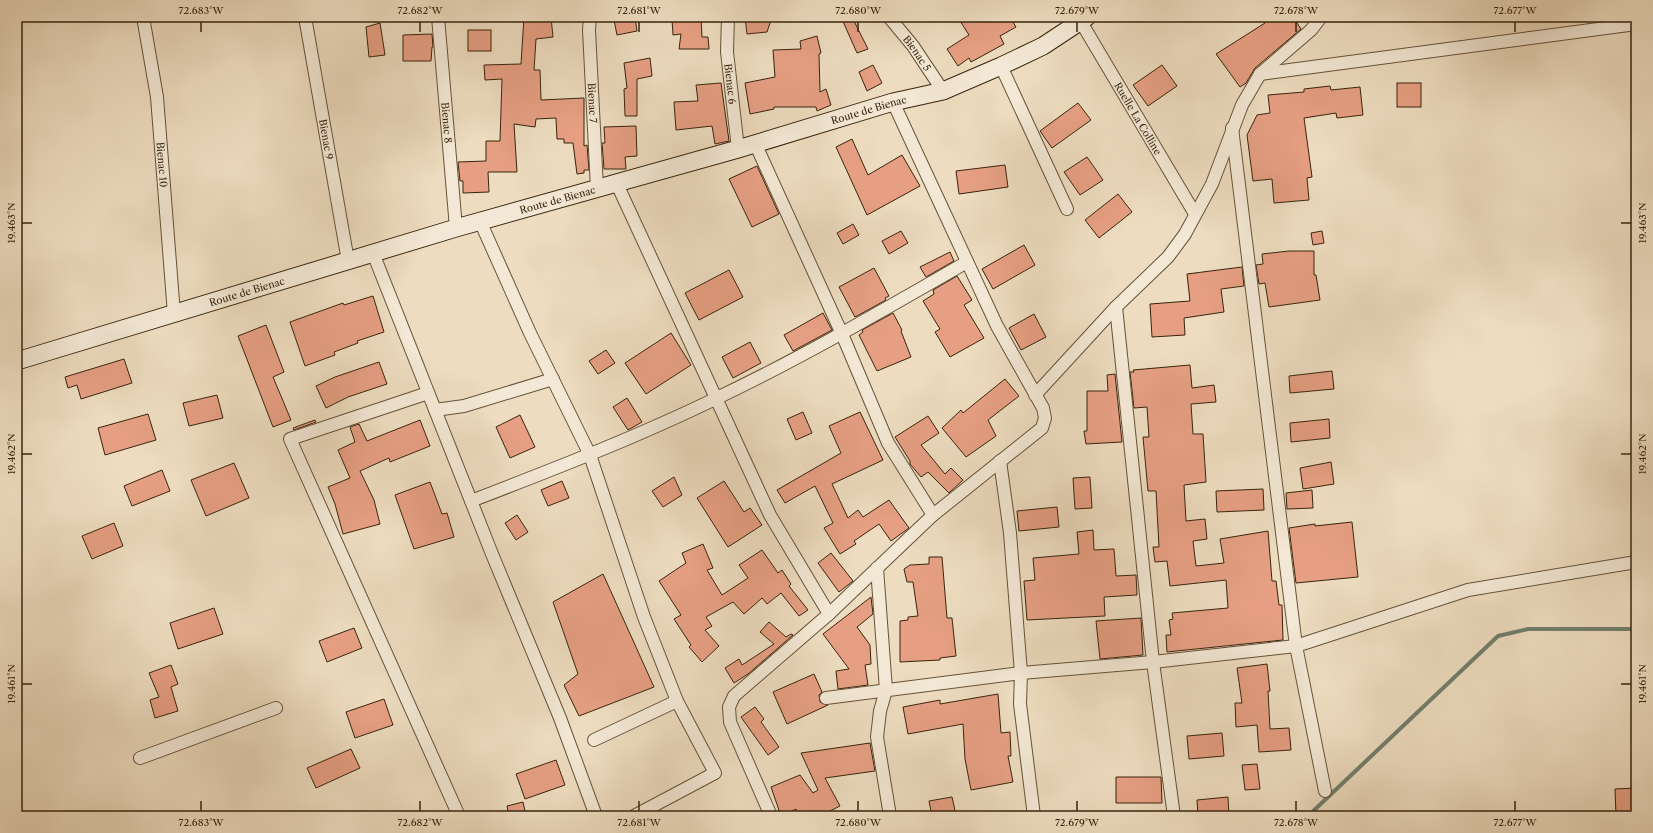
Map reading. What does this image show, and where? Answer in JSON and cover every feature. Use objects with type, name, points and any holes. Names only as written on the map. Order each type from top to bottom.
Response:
[{"type":"main road","name":"Route de Bienac","points":[[17,361],[456,228],[738,150],[893,102],[943,91],[1043,46],[1084,19]]},
{"type":"street","name":"Bienac 10","points":[[143,17],[157,97],[174,314]]},
{"type":"street","name":"Bienac 9","points":[[305,17],[348,261]]},
{"type":"street","name":"Bienac 8","points":[[438,17],[456,228]]},
{"type":"street","name":"Bienac 7","points":[[590,17],[589,30],[597,189]]},
{"type":"street","name":"Bienac 6","points":[[728,17],[727,52],[738,150]]},
{"type":"street","name":"Bienac 5","points":[[889,17],[914,46],[943,91]]},
{"type":"street","points":[[1035,395],[1116,307],[1168,257],[1185,234],[1212,184],[1242,105],[1260,74],[1311,30],[1321,17]]},
{"type":"street","name":"Ruelle La Colline","points":[[1084,19],[1195,214]]},
{"type":"street","points":[[1260,74],[1636,24]]},
{"type":"street","points":[[1001,66],[1067,209]]},
{"type":"street","points":[[772,816],[730,722],[729,707],[734,696],[829,614],[933,515],[1042,428],[1046,418],[1043,408],[997,326],[893,102]]},
{"type":"street","points":[[1232,128],[1296,646],[1325,790]]},
{"type":"street","points":[[755,144],[842,334],[888,443],[933,515]]},
{"type":"street","points":[[617,184],[674,311],[717,398],[770,515],[829,614]]},
{"type":"street","points":[[480,222],[553,379],[590,454],[644,616],[677,701],[715,773],[634,816]]},
{"type":"street","points":[[373,253],[471,501],[560,718],[596,816]]},
{"type":"street","points":[[471,501],[590,454],[717,398],[842,334],[967,262]]},
{"type":"street","points":[[1116,307],[1153,662],[1174,816]]},
{"type":"street","points":[[435,410],[464,406],[553,379]]},
{"type":"street","points":[[428,393],[290,439],[459,816]]},
{"type":"street","points":[[1000,460],[1010,534],[1021,673],[1020,704],[1034,816]]},
{"type":"street","points":[[826,698],[1021,673],[1153,662],[1296,646],[1468,590],[1636,562]]},
{"type":"street","points":[[877,568],[886,690],[880,711],[877,737],[890,816]]},
{"type":"street","points":[[594,740],[677,701]]},
{"type":"street","points":[[140,758],[276,708]]},
{"type":"building","points":[[524,17],[551,17],[553,37],[536,39],[534,70],[540,70],[541,100],[584,98],[584,146],[587,145],[589,170],[584,170],[584,173],[577,174],[573,143],[564,143],[564,139],[557,139],[556,118],[536,119],[535,127],[514,124],[517,172],[488,172],[489,192],[463,193],[463,181],[460,181],[458,162],[486,161],[486,141],[500,141],[502,79],[485,80],[484,65],[521,64]]},
{"type":"building","points":[[635,17],[637,31],[617,35],[614,20]]},
{"type":"building","points":[[701,17],[702,37],[708,37],[709,49],[679,49],[681,34],[673,35],[672,19]]},
{"type":"building","points":[[745,17],[772,17],[767,32],[747,34]]},
{"type":"building","points":[[841,17],[852,17],[868,49],[857,53]]},
{"type":"building","points":[[966,17],[1010,17],[1016,27],[1000,36],[1004,44],[971,62],[969,58],[958,66],[947,49],[969,35],[960,21]]},
{"type":"building","points":[[1261,17],[1293,17],[1301,29],[1255,68],[1246,83],[1240,87],[1216,54],[1265,23]]},
{"type":"building","points":[[380,23],[385,55],[369,57],[366,27]]},
{"type":"building","points":[[468,30],[491,30],[491,51],[468,51]]},
{"type":"building","points":[[432,34],[433,47],[431,61],[403,61],[403,35]]},
{"type":"building","points":[[817,36],[821,53],[819,54],[820,92],[826,89],[831,105],[817,111],[816,107],[774,107],[774,109],[750,114],[745,83],[775,77],[773,50],[801,49],[800,41]]},
{"type":"building","points":[[650,58],[652,76],[637,79],[637,116],[625,116],[624,89],[627,88],[624,63]]},
{"type":"building","points":[[873,65],[882,83],[867,91],[859,72]]},
{"type":"building","points":[[1162,65],[1177,86],[1148,106],[1133,85]]},
{"type":"building","points":[[721,83],[729,141],[715,144],[712,126],[676,130],[674,102],[698,101],[696,85]]},
{"type":"building","points":[[1397,83],[1421,83],[1421,107],[1397,107]]},
{"type":"building","points":[[1330,86],[1331,90],[1360,87],[1363,115],[1337,118],[1336,113],[1304,118],[1312,177],[1307,178],[1309,200],[1274,203],[1272,179],[1253,181],[1247,135],[1257,115],[1270,113],[1268,95],[1304,92],[1304,89]]},
{"type":"building","points":[[1078,103],[1091,120],[1052,148],[1040,131]]},
{"type":"building","points":[[636,126],[637,156],[625,157],[626,169],[604,169],[602,143],[605,143],[604,127]]},
{"type":"building","points":[[852,139],[868,175],[902,155],[920,186],[867,215],[836,147]]},
{"type":"building","points":[[1087,157],[1103,180],[1080,195],[1064,172]]},
{"type":"building","points":[[1005,165],[1008,187],[959,194],[956,171]]},
{"type":"building","points":[[757,166],[779,214],[752,227],[729,179]]},
{"type":"building","points":[[1118,194],[1132,212],[1099,238],[1085,220]]},
{"type":"building","points":[[853,224],[859,235],[843,244],[837,233]]},
{"type":"building","points":[[901,231],[908,243],[889,254],[882,241]]},
{"type":"building","points":[[1322,231],[1324,243],[1313,245],[1311,233]]},
{"type":"building","points":[[1024,245],[1035,265],[993,289],[982,269]]},
{"type":"building","points":[[1289,251],[1314,251],[1314,275],[1316,275],[1320,300],[1269,307],[1265,283],[1259,284],[1256,265],[1263,264],[1262,254]]},
{"type":"building","points":[[950,252],[954,261],[926,277],[920,267]]},
{"type":"building","points":[[1242,267],[1244,286],[1221,289],[1224,312],[1184,318],[1185,335],[1152,337],[1150,304],[1190,301],[1187,274]]},
{"type":"building","points":[[874,268],[889,296],[885,298],[886,300],[855,317],[839,287]]},
{"type":"building","points":[[729,270],[743,297],[699,320],[685,293]]},
{"type":"building","points":[[957,276],[972,300],[964,305],[984,338],[950,357],[935,332],[940,329],[923,301],[934,294],[933,290]]},
{"type":"building","points":[[373,296],[384,332],[357,341],[358,343],[334,352],[335,355],[305,366],[290,322],[343,303],[344,305]]},
{"type":"building","points":[[823,313],[832,330],[793,351],[784,335]]},
{"type":"building","points":[[893,313],[902,330],[901,331],[911,357],[877,371],[859,335],[863,332],[862,330]]},
{"type":"building","points":[[1034,314],[1046,337],[1021,350],[1009,328]]},
{"type":"building","points":[[266,325],[284,372],[273,377],[291,420],[273,427],[238,336]]},
{"type":"building","points":[[671,333],[691,365],[646,394],[625,363]]},
{"type":"building","points":[[750,342],[761,363],[733,378],[722,357]]},
{"type":"building","points":[[606,350],[615,363],[598,374],[589,361]]},
{"type":"building","points":[[124,359],[132,383],[81,399],[77,385],[68,388],[65,377]]},
{"type":"building","points":[[379,362],[387,384],[348,397],[326,408],[316,386],[335,377]]},
{"type":"building","points":[[1190,365],[1192,388],[1214,385],[1216,402],[1191,404],[1193,434],[1203,434],[1206,482],[1184,485],[1186,521],[1205,519],[1207,539],[1193,541],[1196,566],[1224,563],[1220,539],[1268,531],[1272,581],[1276,581],[1279,605],[1282,605],[1283,640],[1167,652],[1166,635],[1171,635],[1169,620],[1173,619],[1172,613],[1228,608],[1226,580],[1170,586],[1167,561],[1155,562],[1153,547],[1159,547],[1156,491],[1148,491],[1143,437],[1149,437],[1147,407],[1134,408],[1130,372],[1134,372],[1133,370]]},
{"type":"building","points":[[1332,371],[1334,389],[1290,393],[1289,376]]},
{"type":"building","points":[[1115,374],[1122,442],[1086,444],[1084,431],[1087,431],[1087,391],[1108,391],[1107,375]]},
{"type":"building","points":[[1005,379],[1019,396],[988,420],[996,436],[966,457],[942,428],[961,410],[963,413]]},
{"type":"building","points":[[217,395],[223,418],[189,426],[183,403]]},
{"type":"building","points":[[627,398],[642,422],[628,430],[613,407]]},
{"type":"building","points":[[803,412],[812,433],[796,440],[787,419]]},
{"type":"building","points":[[860,412],[883,460],[832,484],[848,518],[858,510],[863,517],[889,500],[909,528],[891,541],[879,524],[854,541],[856,544],[840,554],[824,528],[833,523],[815,486],[785,503],[777,490],[841,453],[829,426]]},
{"type":"building","points":[[148,414],[156,440],[105,455],[98,428]]},
{"type":"building","points":[[520,415],[535,447],[510,458],[496,427]]},
{"type":"building","points":[[928,416],[939,433],[921,445],[945,474],[951,468],[963,480],[949,493],[928,472],[921,477],[910,464],[910,461],[895,437]]},
{"type":"building","points":[[1329,419],[1330,438],[1291,442],[1290,423]]},
{"type":"building","points":[[315,420],[316,422],[294,430],[293,428]]},
{"type":"building","points":[[420,420],[430,446],[390,462],[389,458],[360,471],[374,500],[380,524],[343,534],[335,504],[328,487],[350,478],[338,450],[355,442],[350,427],[359,424],[367,441]]},
{"type":"building","points":[[1331,462],[1334,484],[1303,489],[1300,468]]},
{"type":"building","points":[[234,463],[249,498],[206,516],[191,480]]},
{"type":"building","points":[[162,470],[170,491],[132,506],[124,486]]},
{"type":"building","points":[[674,477],[682,495],[663,507],[652,491]]},
{"type":"building","points":[[1090,477],[1092,508],[1075,509],[1073,478]]},
{"type":"building","points":[[562,481],[569,498],[548,506],[541,490]]},
{"type":"building","points":[[724,481],[744,512],[750,508],[762,525],[728,547],[697,498]]},
{"type":"building","points":[[430,482],[442,514],[447,513],[454,537],[414,549],[395,495]]},
{"type":"building","points":[[1263,489],[1264,510],[1217,512],[1216,491]]},
{"type":"building","points":[[1312,490],[1313,508],[1287,509],[1286,493]]},
{"type":"building","points":[[1057,507],[1059,527],[1019,531],[1017,511]]},
{"type":"building","points":[[517,515],[528,532],[516,540],[505,523]]},
{"type":"building","points":[[1352,522],[1358,577],[1296,583],[1289,528],[1315,524],[1315,526]]},
{"type":"building","points":[[114,523],[123,546],[92,559],[82,536]]},
{"type":"building","points":[[1093,530],[1094,550],[1114,549],[1116,576],[1136,575],[1137,595],[1104,597],[1105,616],[1027,620],[1024,581],[1035,580],[1033,558],[1079,554],[1077,532]]},
{"type":"building","points":[[703,544],[713,568],[707,570],[722,595],[748,578],[739,565],[762,550],[778,573],[782,570],[791,584],[789,586],[808,610],[799,616],[781,593],[767,604],[762,598],[744,614],[733,602],[706,617],[712,626],[705,630],[719,646],[702,662],[689,647],[691,645],[674,619],[681,615],[659,581],[686,563],[682,553]]},
{"type":"building","points":[[831,553],[853,581],[839,592],[818,563]]},
{"type":"building","points":[[929,557],[942,557],[947,618],[952,618],[956,656],[940,658],[940,660],[900,662],[900,621],[908,620],[908,617],[918,616],[913,582],[907,582],[904,569],[910,565],[929,564]]},
{"type":"building","points":[[603,574],[654,687],[579,716],[564,685],[578,674],[553,602]]},
{"type":"building","points":[[871,597],[873,614],[857,627],[870,645],[871,664],[865,665],[868,685],[838,689],[836,671],[849,669],[823,634]]},
{"type":"building","points":[[214,608],[223,634],[178,649],[170,623]]},
{"type":"building","points":[[1141,618],[1143,655],[1100,659],[1096,621]]},
{"type":"building","points":[[769,622],[786,637],[791,634],[793,635],[748,674],[734,683],[725,668],[739,659],[742,665],[774,644],[760,632]]},
{"type":"building","points":[[354,628],[362,648],[327,662],[319,641]]},
{"type":"building","points":[[1267,664],[1270,691],[1268,691],[1270,729],[1289,728],[1291,750],[1259,752],[1257,725],[1236,727],[1235,703],[1242,703],[1237,668]]},
{"type":"building","points":[[171,665],[178,684],[171,687],[178,711],[155,718],[150,700],[159,697],[149,673]]},
{"type":"building","points":[[814,674],[822,692],[819,695],[820,702],[828,705],[787,724],[773,692]]},
{"type":"building","points":[[998,694],[1001,733],[1010,732],[1011,756],[1008,756],[1013,782],[971,790],[965,759],[963,724],[908,734],[903,707],[940,700],[940,704]]},
{"type":"building","points":[[384,699],[393,725],[355,738],[346,712]]},
{"type":"building","points":[[755,707],[764,719],[761,722],[779,747],[768,755],[741,717]]},
{"type":"building","points":[[1222,733],[1224,756],[1189,759],[1187,736]]},
{"type":"building","points":[[870,743],[875,771],[825,778],[840,806],[820,816],[800,816],[796,809],[781,816],[771,787],[800,775],[813,793],[818,790],[801,753]]},
{"type":"building","points":[[351,749],[360,768],[316,788],[307,768]]},
{"type":"building","points":[[556,760],[565,785],[525,799],[516,774]]},
{"type":"building","points":[[1257,764],[1260,789],[1245,790],[1242,765]]},
{"type":"building","points":[[1116,777],[1161,777],[1162,803],[1116,803]]},
{"type":"building","points":[[1636,788],[1636,816],[1616,816],[1615,789]]},
{"type":"building","points":[[952,797],[956,815],[932,816],[929,801]]},
{"type":"building","points":[[1228,797],[1229,816],[1198,816],[1197,800]]},
{"type":"building","points":[[523,802],[526,816],[509,816],[507,806]]},
{"type":"waterway","points":[[1308,816],[1498,636],[1528,629],[1636,629]]}]
